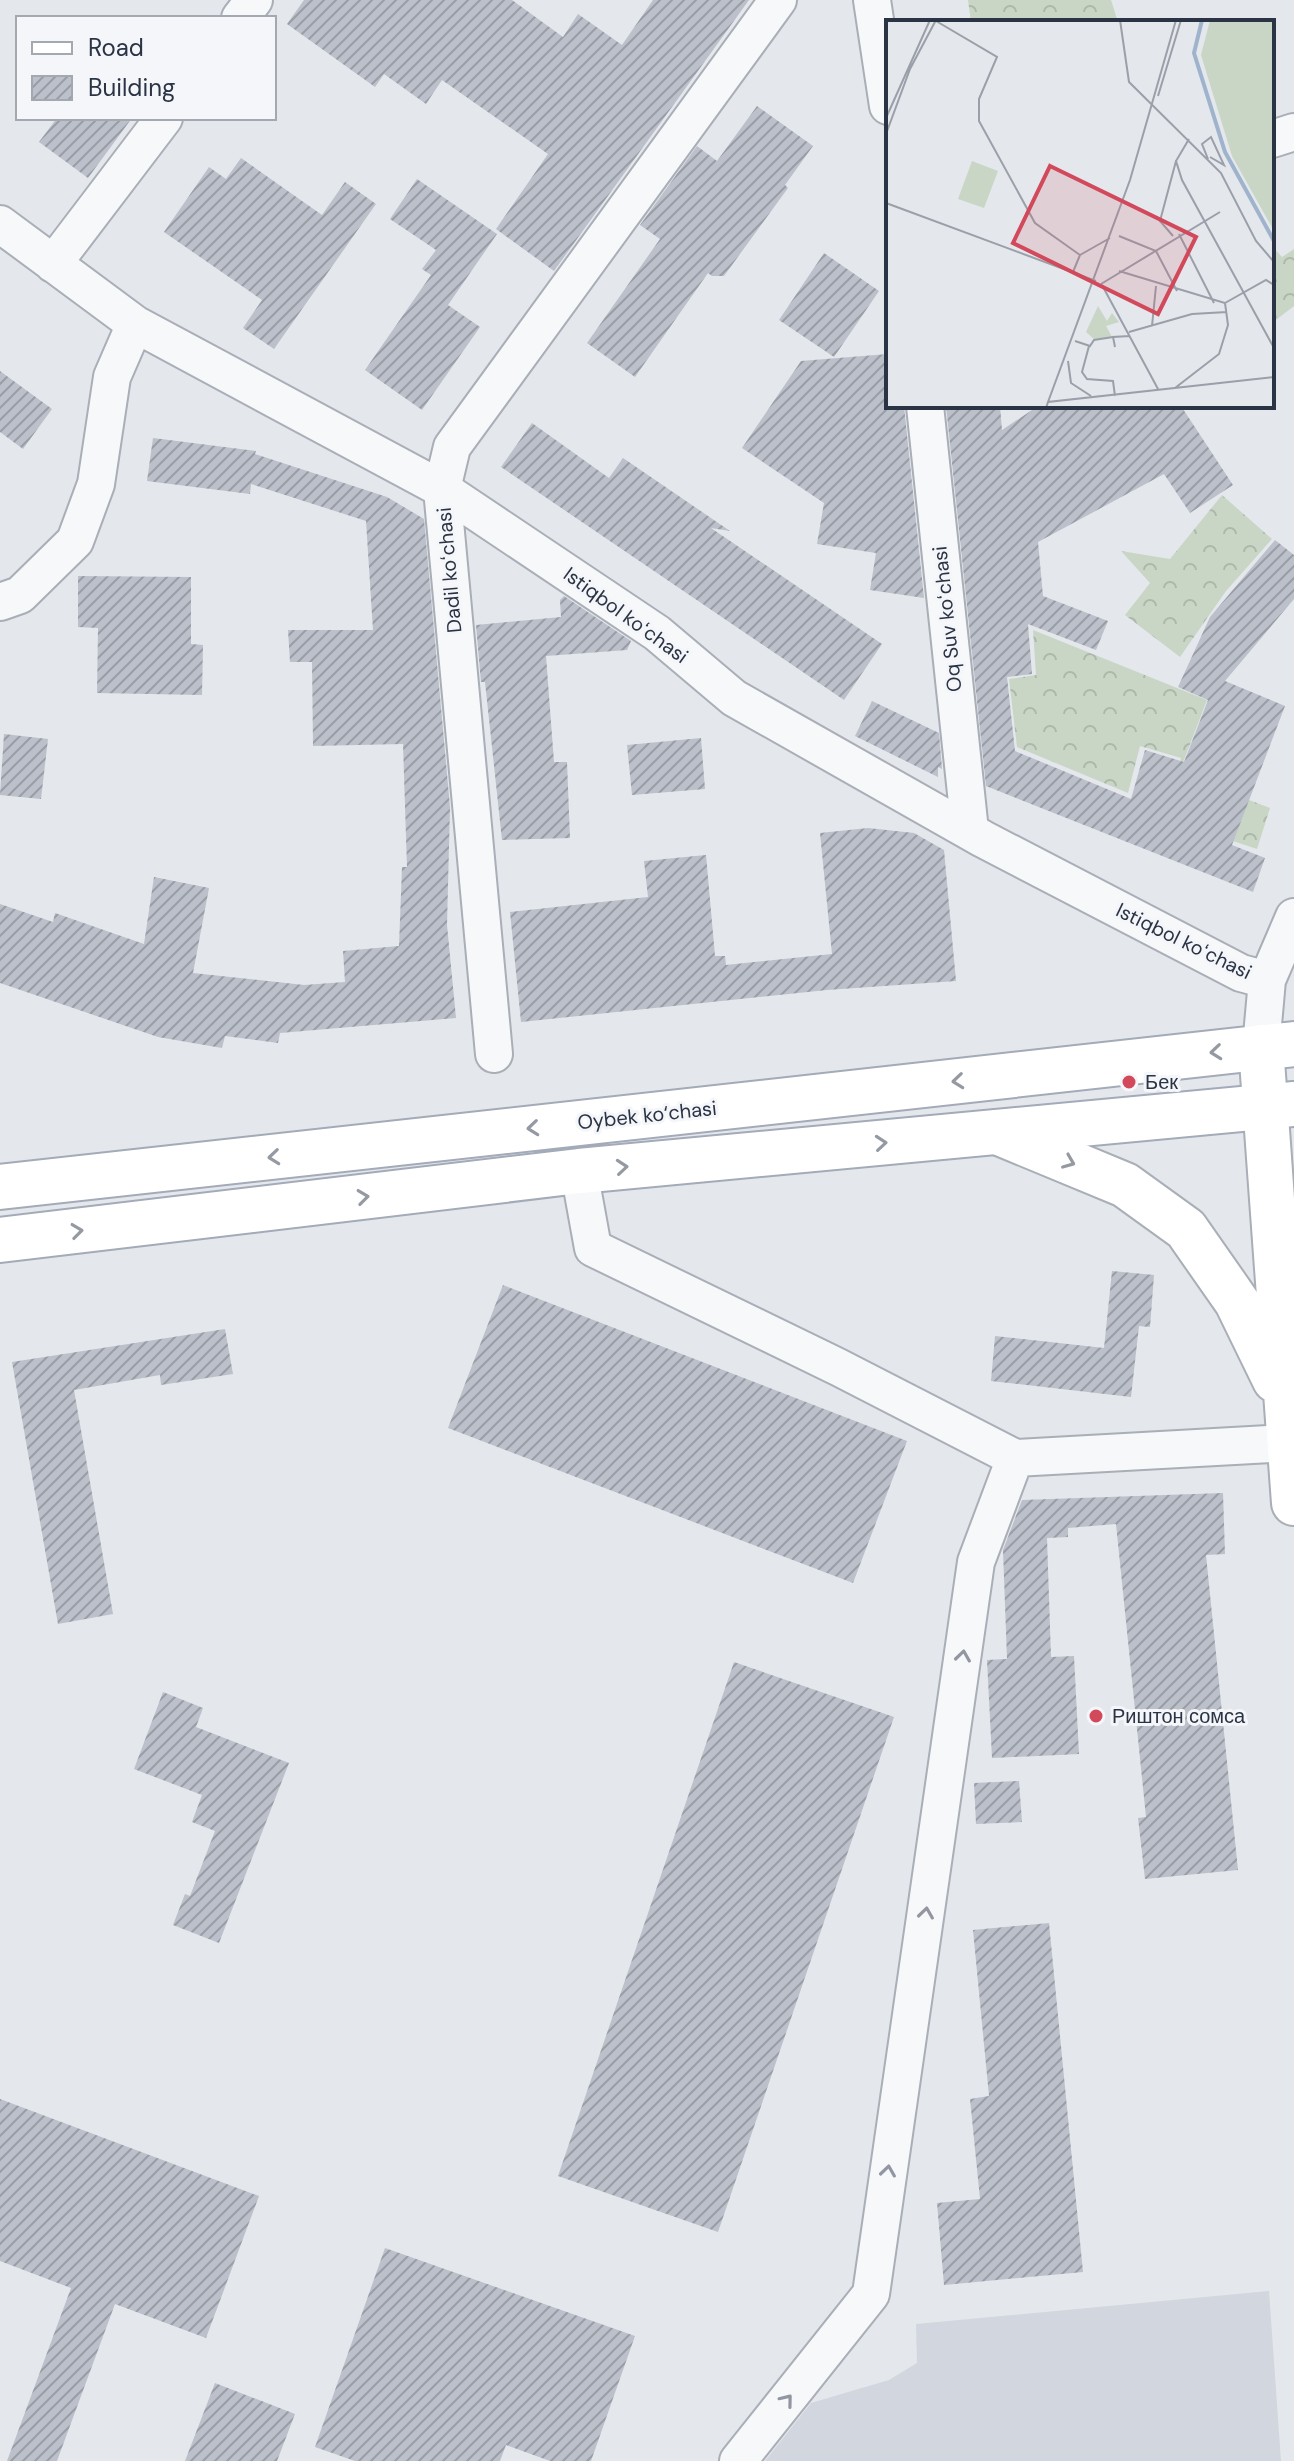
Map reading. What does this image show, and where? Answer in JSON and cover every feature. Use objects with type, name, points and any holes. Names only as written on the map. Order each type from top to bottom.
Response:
[{"type":"main road","points":[[1278,1046],[1290,1385],[1288,1443],[1294,1503]]},
{"type":"main road","name":"Oybek ko‘chasi","points":[[0,1187],[1278,1046]]},
{"type":"main road","points":[[0,1240],[579,1171],[1280,1105]]},
{"type":"main road","points":[[997,1132],[1125,1185],[1186,1229],[1290,1385]]},
{"type":"street","points":[[242,16],[254,0]]},
{"type":"street","name":"Dadil koʻchasi","points":[[494,1054],[442,489],[452,447],[778,0]]},
{"type":"street","points":[[872,0],[886,93]]},
{"type":"street","points":[[53,264],[162,120]]},
{"type":"street","points":[[1274,138],[1294,132]]},
{"type":"street","name":"Istiqbol koʻchasi","points":[[0,224],[135,324],[442,489],[657,633],[734,698],[970,831],[1241,973],[1267,980]]},
{"type":"street","points":[[0,602],[20,595],[75,541],[96,484],[112,377],[135,324]]},
{"type":"street","name":"Oq Suv koʻchasi","points":[[925,408],[970,831]]},
{"type":"street","points":[[1278,1046],[1267,980],[1294,917]]},
{"type":"street","points":[[579,1171],[593,1248],[838,1367],[1015,1458],[1288,1443]]},
{"type":"street","points":[[738,2461],[871,2294],[976,1562],[1015,1458]]},
{"type":"shaded area","points":[[1269,2291],[1281,2461],[765,2461],[811,2403],[889,2380],[917,2363],[916,2324]]},
{"type":"green space","points":[[968,0],[1111,0],[1117,20],[971,20]]},
{"type":"green space","points":[[1274,248],[1282,257],[1294,249],[1294,306],[1274,321]]},
{"type":"green space","points":[[1222,495],[1272,539],[1226,591],[1180,657],[1125,615],[1150,583],[1121,551],[1170,559]]},
{"type":"green space","points":[[1033,630],[1207,700],[1179,773],[1270,808],[1257,849],[1194,828],[1173,796],[1181,758],[1140,746],[1128,793],[1017,747],[1009,679],[1036,675]]},
{"type":"building","points":[[304,0],[512,0],[563,37],[578,14],[622,45],[653,0],[749,0],[554,271],[496,229],[548,154],[442,80],[426,104],[384,74],[375,87],[287,24]]},
{"type":"building","points":[[757,106],[813,146],[785,185],[788,188],[724,276],[708,273],[635,377],[587,343],[660,239],[640,225],[697,146],[717,161]]},
{"type":"building","points":[[56,120],[131,120],[88,178],[39,142]]},
{"type":"building","points":[[241,158],[322,215],[345,182],[376,204],[274,349],[243,328],[262,300],[164,232],[209,167],[226,179]]},
{"type":"building","points":[[417,179],[497,234],[448,305],[480,327],[422,410],[365,370],[431,275],[422,269],[436,250],[390,219]]},
{"type":"building","points":[[824,253],[879,291],[834,357],[779,320]]},
{"type":"building","points":[[886,354],[886,408],[904,408],[924,598],[870,590],[876,553],[817,544],[824,503],[742,448],[801,361]]},
{"type":"building","points":[[0,371],[52,409],[23,449],[0,432]]},
{"type":"building","points":[[946,408],[1000,408],[1002,430],[1035,408],[1182,408],[1233,485],[1190,513],[1164,474],[1038,542],[1043,596],[1108,621],[1096,650],[1028,624],[1032,674],[1007,677],[1015,751],[1131,799],[1145,750],[1184,762],[1208,700],[1178,687],[1210,617],[1275,540],[1294,555],[1294,599],[1225,681],[1285,706],[1232,845],[1265,858],[1253,892],[986,786]]},
{"type":"building","points":[[532,423],[609,478],[623,458],[730,531],[711,528],[882,644],[844,700],[501,467]]},
{"type":"building","points":[[153,438],[256,451],[255,454],[387,497],[424,519],[450,807],[447,925],[456,1018],[280,1033],[278,1043],[225,1036],[222,1048],[158,1037],[0,983],[0,904],[53,922],[55,913],[144,944],[154,877],[209,888],[193,973],[304,985],[345,982],[343,951],[399,946],[402,867],[407,867],[403,744],[313,746],[312,662],[290,662],[288,630],[373,630],[366,521],[251,484],[250,494],[147,481]]},
{"type":"building","points":[[78,576],[191,577],[191,644],[203,645],[202,695],[97,693],[98,628],[78,627]]},
{"type":"building","points":[[564,596],[631,641],[627,650],[546,656],[554,762],[567,762],[570,838],[502,840],[476,625],[561,617],[560,600]]},
{"type":"building","points":[[872,701],[939,733],[942,769],[938,767],[938,777],[855,736]]},
{"type":"building","points":[[4,734],[48,739],[41,799],[0,795]]},
{"type":"building","points":[[701,738],[705,789],[632,795],[627,745]]},
{"type":"building","points":[[868,828],[914,833],[944,850],[956,981],[827,990],[521,1022],[510,912],[648,897],[644,861],[706,855],[715,956],[725,956],[726,965],[832,954],[820,833]]},
{"type":"building","points":[[1112,1271],[1154,1275],[1150,1327],[1139,1326],[1131,1397],[991,1381],[995,1336],[1104,1348]]},
{"type":"building","points":[[503,1285],[907,1441],[853,1583],[448,1428]]},
{"type":"building","points":[[225,1329],[233,1374],[161,1385],[160,1375],[74,1390],[113,1614],[58,1624],[12,1362]]},
{"type":"building","points":[[1223,1493],[1225,1554],[1206,1555],[1238,1870],[1145,1879],[1138,1818],[1146,1817],[1116,1524],[1068,1528],[1068,1537],[1047,1538],[1051,1657],[1074,1656],[1079,1754],[992,1758],[987,1660],[1007,1659],[1003,1550],[1022,1500]]},
{"type":"building","points":[[734,1662],[894,1717],[718,2232],[558,2176]]},
{"type":"building","points":[[163,1692],[203,1708],[196,1727],[289,1763],[219,1943],[173,1925],[185,1894],[190,1896],[215,1831],[192,1822],[202,1795],[134,1769]]},
{"type":"building","points":[[1019,1781],[1022,1822],[976,1824],[974,1783]]},
{"type":"building","points":[[1049,1923],[1083,2272],[944,2285],[937,2203],[980,2199],[970,2099],[989,2096],[973,1930]]},
{"type":"building","points":[[0,2099],[259,2196],[206,2338],[115,2304],[57,2461],[7,2461],[71,2288],[0,2261]]},
{"type":"building","points":[[385,2248],[635,2336],[591,2461],[550,2461],[506,2445],[500,2461],[355,2461],[315,2447]]},
{"type":"building","points":[[215,2383],[295,2414],[277,2461],[185,2461]]},
{"type":"place","name":"Бек","points":[[1129,1082]]},
{"type":"place","name":"Риштон сомса","points":[[1096,1716]]}]
